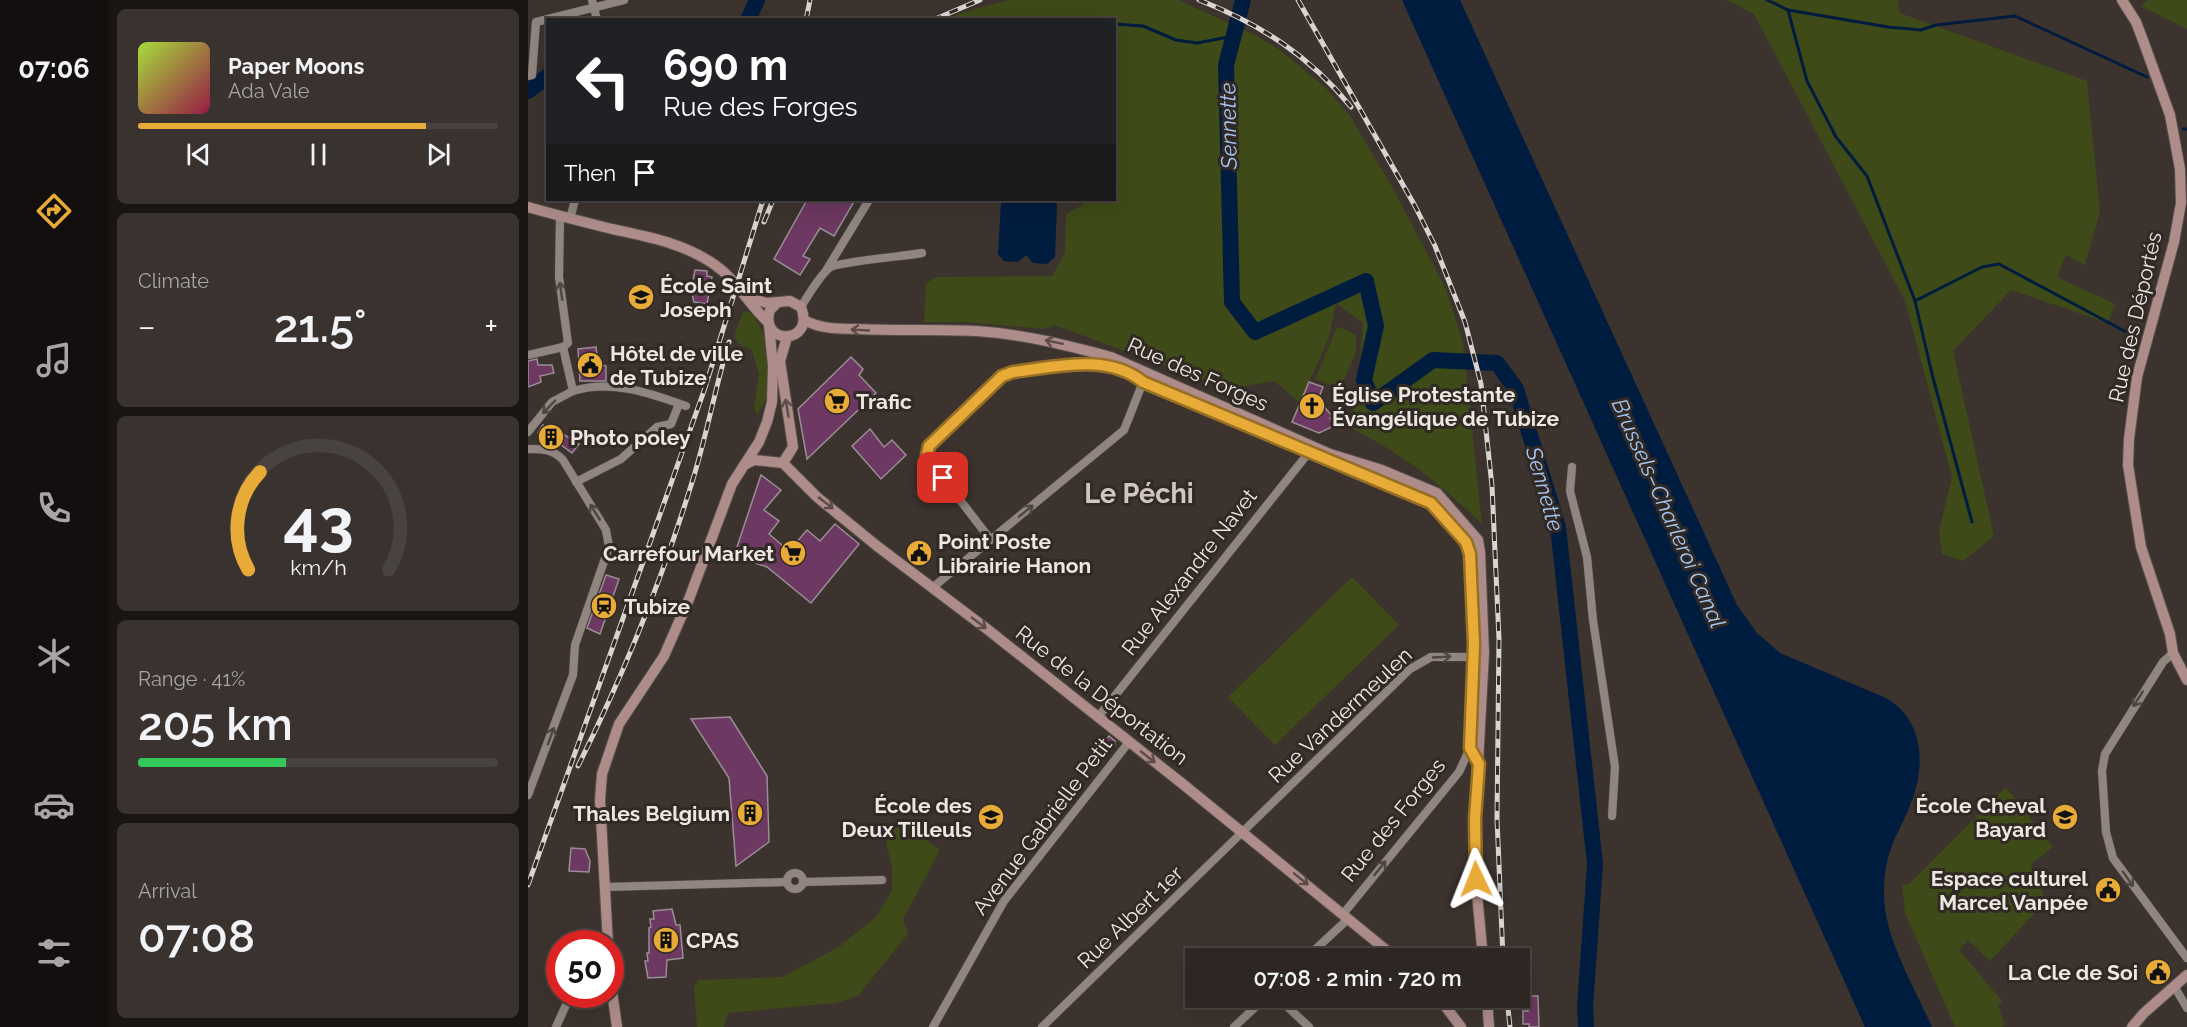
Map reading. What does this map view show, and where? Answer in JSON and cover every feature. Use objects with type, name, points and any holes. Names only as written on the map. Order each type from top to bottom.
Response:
[{"type":"main road","name":"Rue des Déportés","points":[[2122,0],[2136,22],[2170,115],[2184,204],[2137,377],[2128,465],[2141,547],[2170,634],[2173,652],[2187,680]]},
{"type":"main road","points":[[528,207],[675,244],[715,265],[749,298],[756,311],[776,334],[788,337],[799,332],[804,320],[801,307],[790,301],[767,303],[749,298]]},
{"type":"main road","points":[[608,930],[600,800],[602,774],[618,724],[663,656],[692,590],[732,484],[759,442],[772,402],[773,366],[768,323],[770,310],[778,302]]},
{"type":"main road","name":"Rue des Forges","points":[[804,320],[832,328],[976,331],[1053,341],[1111,357],[1330,454],[1382,470],[1437,493],[1478,540],[1484,652],[1476,864],[1482,948]]},
{"type":"main road","points":[[744,465],[754,460],[783,463],[793,447],[780,361],[788,337]]},
{"type":"main road","points":[[759,442],[767,461]]},
{"type":"main road","name":"Rue de la Déportation","points":[[783,463],[818,497],[1242,831],[1384,948]]},
{"type":"main road","points":[[2132,1027],[2187,975]]},
{"type":"main road","points":[[614,1008],[617,1027]]},
{"type":"main road","points":[[1447,1008],[1461,1027]]},
{"type":"main road","points":[[1487,1008],[1487,1026]]},
{"type":"street","points":[[548,18],[593,3],[624,0]]},
{"type":"street","points":[[593,3],[597,18]]},
{"type":"street","points":[[530,75],[536,22],[546,19]]},
{"type":"street","points":[[528,355],[563,347],[568,343],[559,277],[565,218],[574,201]]},
{"type":"street","points":[[801,307],[868,201]]},
{"type":"street","points":[[821,278],[830,267],[838,263],[922,253]]},
{"type":"street","points":[[563,347],[573,391]]},
{"type":"street","name":"Rue des Forges","points":[[1111,357],[1119,370]]},
{"type":"street","name":"Rue des Forges","points":[[990,539],[930,461],[927,450],[1002,376],[1013,372],[1076,364],[1105,365],[1119,370],[1431,503],[1466,542],[1470,554],[1474,657],[1470,748],[1459,772],[1345,916],[1315,948]]},
{"type":"street","points":[[933,588],[1124,430],[1143,382]]},
{"type":"street","points":[[528,432],[552,402],[573,391],[592,387],[631,389],[682,405],[671,424],[657,428],[621,459],[576,482]]},
{"type":"street","points":[[528,449],[557,453],[606,530],[609,546],[575,645],[573,675],[529,793]]},
{"type":"street","name":"Rue Alexandre Navet","points":[[1098,717],[1310,451]]},
{"type":"street","points":[[1572,467],[1570,491],[1587,556],[1593,620],[1616,767],[1612,816]]},
{"type":"street","points":[[2173,652],[2163,662],[2104,754],[2102,782],[2106,832],[2113,858],[2187,958]]},
{"type":"street","name":"Rue Vandermeulen","points":[[1242,831],[1410,669],[1431,657],[1474,657]]},
{"type":"street","name":"Avenue Gabrielle Petit","points":[[933,1027],[1004,901],[1059,828],[1129,742]]},
{"type":"street","name":"Rue des Forges","points":[[1470,748],[1479,764]]},
{"type":"street","name":"Rue Albert 1er","points":[[1042,1027],[1242,831]]},
{"type":"street","points":[[606,887],[786,882],[788,876],[793,873],[799,874],[803,882],[882,880]]},
{"type":"street","points":[[2174,986],[2187,1008]]},
{"type":"street","points":[[556,1027],[565,1008]]},
{"type":"street","points":[[1234,1027],[1254,1008]]},
{"type":"street","points":[[1289,1008],[1309,1027]]},
{"type":"green space","points":[[1008,0],[1178,0],[1253,34],[1280,50],[1325,87],[1350,116],[1391,185],[1446,289],[1463,343],[1482,524],[1420,470],[1386,447],[1350,428],[1358,388],[1363,323],[1336,303],[1329,337],[1300,403],[1274,381],[1228,389],[1054,325],[1045,329],[964,322],[924,322],[926,284],[935,277],[1052,276],[1065,253],[1066,214],[1082,205],[1083,201],[1116,201],[1116,18],[952,18],[958,14]]},
{"type":"green space","points":[[1727,0],[1898,0],[1900,13],[2087,81],[2100,212],[2085,265],[2066,255],[2057,277],[2115,304],[2108,323],[2011,290],[1953,351],[1994,536],[1963,561],[1942,554],[1939,531],[1952,477],[1905,301],[1754,14]]},
{"type":"green space","points":[[2148,0],[2187,0],[2187,29],[2141,6]]},
{"type":"green space","points":[[743,311],[751,313],[757,321],[768,351],[770,372],[768,393],[757,414],[754,408],[759,374],[751,349],[740,345],[734,337]]},
{"type":"green space","points":[[1337,327],[1356,336],[1356,352],[1340,389],[1315,379]]},
{"type":"green space","points":[[1352,577],[1399,625],[1275,745],[1228,697]]},
{"type":"green space","points":[[2006,787],[2053,847],[2031,864],[2046,901],[1990,961],[1968,940],[1959,950],[2002,1001],[1998,1006],[2005,1025],[1955,1027],[1905,913],[1902,884],[1909,884]]},
{"type":"green space","points":[[899,819],[940,850],[903,919],[908,934],[858,996],[836,1003],[728,1013],[724,1027],[697,1027],[694,987],[699,980],[782,977],[839,947],[877,916],[892,891],[892,866],[886,843]]},
{"type":"water","name":"Brussels–Charleroi Canal","points":[[1402,0],[1460,0],[1737,605],[1757,633],[1780,653],[1886,698],[1899,707],[1915,731],[1920,759],[1919,774],[1911,803],[1888,858],[1884,902],[1892,938],[1932,1027],[1865,1027]]},
{"type":"water","points":[[1054,201],[1057,204],[1055,257],[1047,264],[1033,263],[1026,255],[1018,262],[1004,261],[998,254],[1001,202]]},
{"type":"building","points":[[806,201],[854,201],[834,236],[820,228],[803,256],[810,259],[800,275],[774,259]]},
{"type":"building","points":[[695,270],[707,271],[707,276],[712,277],[707,304],[694,302],[691,290]]},
{"type":"building","name":"Hôtel de ville de Tubize","points":[[596,347],[598,364],[606,366],[606,381],[580,381],[578,349]]},
{"type":"building","name":"Trafic","points":[[851,357],[863,369],[859,375],[876,393],[807,459],[798,409]]},
{"type":"building","points":[[537,359],[538,365],[552,365],[554,373],[540,376],[541,382],[528,387],[528,361]]},
{"type":"building","name":"Église Protestante Évangélique de Tubize","points":[[1309,382],[1323,387],[1318,400],[1333,417],[1330,418],[1334,426],[1319,433],[1292,422]]},
{"type":"building","points":[[543,425],[579,444],[572,453],[561,445],[545,440],[538,433]]},
{"type":"building","points":[[870,429],[884,447],[892,440],[906,455],[881,479],[852,446]]},
{"type":"building","name":"Carrefour Market","points":[[761,475],[781,490],[764,510],[779,521],[769,534],[789,551],[807,530],[820,541],[835,524],[859,544],[811,603],[767,567],[734,556]]},
{"type":"building","points":[[606,575],[619,579],[600,634],[587,628]]},
{"type":"building","name":"Thales Belgium","points":[[730,717],[767,776],[769,842],[736,866],[729,778],[691,719]]},
{"type":"building","points":[[1109,736],[1115,741],[1115,745],[1107,754],[1099,748]]},
{"type":"building","points":[[571,848],[585,849],[590,861],[589,872],[569,871]]},
{"type":"building","name":"CPAS","points":[[672,909],[676,925],[680,925],[683,958],[667,960],[666,977],[648,978],[645,961],[648,961],[647,953],[649,953],[650,919],[654,919],[653,911]]},
{"type":"building","points":[[1530,996],[1538,996],[1539,1027],[1529,1027],[1529,1024],[1523,1024],[1523,1011],[1528,1011]]},
{"type":"waterway","points":[[749,18],[757,0]]},
{"type":"waterway","name":"Sennette","points":[[1243,0],[1226,65],[1232,302],[1255,332],[1366,281],[1376,326],[1364,380],[1373,403],[1433,360],[1497,363],[1516,389],[1558,527],[1595,864],[1585,1007],[1586,1027]]},
{"type":"waterway","points":[[1767,0],[1788,10],[1888,27],[1921,30],[1936,25],[2015,16],[2147,77]]},
{"type":"waterway","points":[[1788,10],[1807,81],[1836,137],[1867,176],[1915,301],[1972,522]]},
{"type":"waterway","points":[[1116,24],[1143,26],[1176,40],[1197,43],[1234,36]]},
{"type":"waterway","points":[[528,91],[546,78]]},
{"type":"waterway","points":[[1915,301],[1982,267],[1999,264],[2130,334]]},
{"type":"railway","points":[[806,18],[810,0]]},
{"type":"railway","points":[[938,18],[980,0]]},
{"type":"railway","points":[[1199,0],[1243,20],[1282,43],[1319,72],[1351,107]]},
{"type":"railway","points":[[1298,0],[1415,206],[1435,246],[1465,322],[1481,384],[1492,486],[1499,639],[1497,819],[1503,948]]},
{"type":"railway","points":[[528,885],[705,388],[763,201]]},
{"type":"railway","points":[[764,222],[773,201]]},
{"type":"railway","points":[[578,766],[627,661],[656,589],[698,462],[729,342]]},
{"type":"railway","points":[[1508,1008],[1510,1027]]},
{"type":"place","name":"École Saint Joseph","points":[[641,297]]},
{"type":"place","name":"Hôtel de ville de Tubize","points":[[590,365]]},
{"type":"place","name":"Trafic","points":[[837,401]]},
{"type":"place","name":"Église Protestante Évangélique de Tubize","points":[[1312,406]]},
{"type":"place","name":"Photo poley","points":[[551,437]]},
{"type":"place","name":"Carrefour Market","points":[[793,553]]},
{"type":"place","name":"Point Poste Librairie Hanon","points":[[919,553]]},
{"type":"place","name":"Tubize","points":[[604,606]]},
{"type":"place","name":"Thales Belgium","points":[[750,813]]},
{"type":"place","name":"École des Deux Tilleuls","points":[[991,817]]},
{"type":"place","name":"École Cheval Bayard","points":[[2065,817]]},
{"type":"place","name":"Espace culturel Marcel Vanpée","points":[[2108,890]]},
{"type":"place","name":"CPAS","points":[[666,940]]},
{"type":"place","name":"La Cle de Soi","points":[[2158,972]]},
{"type":"district","name":"Le Péchi","points":[[1139,493]]},
{"type":"route","points":[[943,478],[927,455],[929,446],[1002,376],[1013,372],[1093,364],[1105,365],[1137,377],[1143,382],[1431,503],[1466,542],[1470,554],[1474,645],[1470,748],[1479,764],[1475,819],[1476,879]]}]
